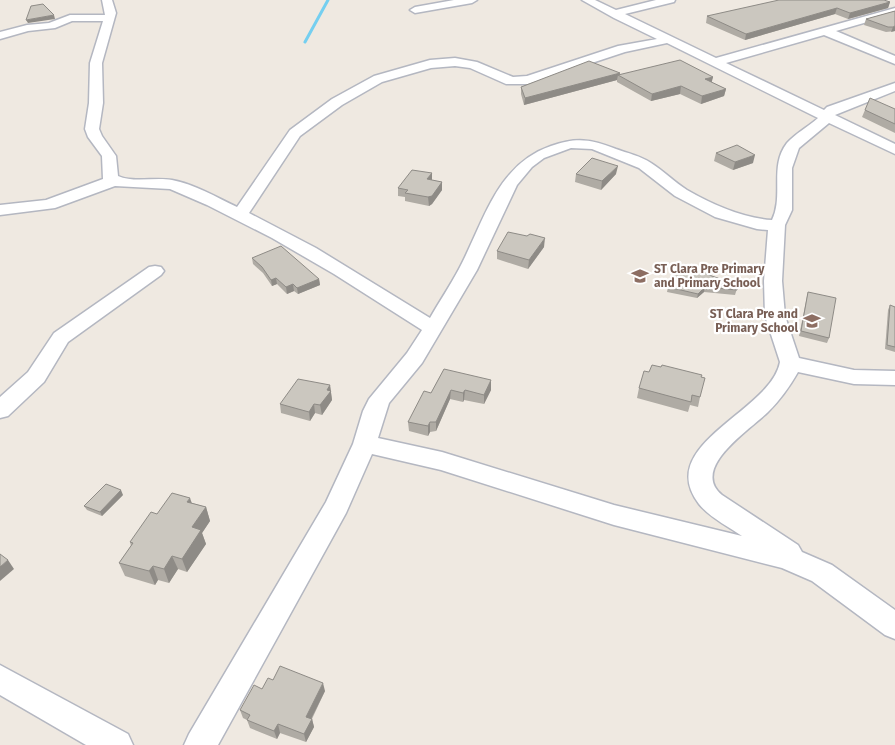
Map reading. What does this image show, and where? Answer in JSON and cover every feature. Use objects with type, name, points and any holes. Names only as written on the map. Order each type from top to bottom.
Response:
[{"type":"street","points":[[107,0],[111,13],[96,63],[96,103],[92,129],[94,137],[109,156],[110,178],[113,181]]},
{"type":"street","points":[[414,10],[472,0]]},
{"type":"street","points":[[587,0],[895,150]]},
{"type":"street","points":[[618,16],[621,11],[670,0]]},
{"type":"street","points":[[715,62],[895,11]]},
{"type":"street","points":[[0,36],[27,28],[51,26],[70,18],[109,18]]},
{"type":"street","points":[[825,31],[895,60]]},
{"type":"street","points":[[239,215],[295,133],[337,102],[378,79],[430,64],[455,62],[474,65],[511,81],[528,80],[622,49],[667,40]]},
{"type":"street","points":[[806,565],[709,498],[703,488],[701,478],[705,460],[715,444],[757,410],[786,374],[790,362],[775,316],[774,281],[777,225],[784,215],[783,181],[785,165],[790,150],[827,117],[828,113],[839,106],[895,87]]},
{"type":"street","points":[[200,745],[337,506],[365,444],[374,411],[380,399],[415,358],[468,270],[494,211],[510,183],[527,164],[539,155],[562,146],[577,143],[594,145],[644,165],[681,193],[721,213],[756,224],[777,225]]},
{"type":"street","points":[[0,210],[49,205],[113,181],[134,184],[155,182],[170,184],[239,215],[292,242],[432,328]]},
{"type":"street","points":[[0,410],[36,377],[61,338],[155,271]]},
{"type":"street","points":[[790,362],[817,371],[842,376],[878,379],[895,378]]},
{"type":"street","points":[[365,444],[442,461],[596,510],[787,558],[822,573],[895,626]]},
{"type":"street","points":[[0,679],[117,745]]},
{"type":"building","points":[[779,0],[884,0],[890,2],[850,13],[837,8],[746,34],[707,16]]},
{"type":"building","points":[[43,4],[54,15],[26,20],[31,6]]},
{"type":"building","points":[[895,11],[895,26],[893,27],[866,19]]},
{"type":"building","points":[[680,60],[713,77],[705,79],[726,89],[702,96],[681,86],[652,94],[618,75]]},
{"type":"building","points":[[589,61],[620,73],[525,98],[521,87]]},
{"type":"building","points":[[870,98],[895,109],[895,124],[865,110]]},
{"type":"building","points":[[737,145],[755,155],[735,162],[716,153]]},
{"type":"building","points":[[592,158],[618,166],[602,181],[576,174]]},
{"type":"building","points":[[412,170],[432,173],[427,179],[442,182],[432,196],[405,193],[408,190],[398,188]]},
{"type":"building","points":[[508,232],[527,236],[530,234],[545,238],[529,260],[497,251]]},
{"type":"building","points":[[281,246],[319,279],[297,288],[293,284],[286,287],[276,278],[271,280],[262,267],[252,258]]},
{"type":"building","points":[[678,264],[708,270],[706,274],[738,285],[737,290],[705,287],[698,294],[668,287]]},
{"type":"building","points":[[808,292],[836,298],[829,338],[801,331]]},
{"type":"building","points":[[890,305],[895,307],[895,347],[887,345]]},
{"type":"building","points":[[652,365],[661,367],[662,365],[702,375],[701,377],[705,378],[700,397],[692,395],[691,402],[639,388],[644,371],[649,372]]},
{"type":"building","points":[[444,369],[491,380],[484,395],[465,390],[463,393],[451,390],[436,422],[430,422],[428,426],[408,422],[424,391],[431,393]]},
{"type":"building","points":[[298,379],[330,385],[327,390],[331,391],[320,405],[314,404],[309,412],[280,404]]},
{"type":"building","points":[[106,484],[121,490],[100,512],[84,506]]},
{"type":"building","points":[[172,493],[190,498],[187,502],[206,507],[192,527],[201,530],[182,559],[172,556],[164,569],[153,566],[149,571],[119,563],[133,543],[130,542],[151,512],[157,514]]},
{"type":"building","points":[[0,554],[8,560],[0,567]]},
{"type":"building","points":[[280,666],[323,683],[306,717],[312,719],[304,734],[278,724],[274,731],[247,720],[250,715],[240,710],[254,685],[262,689],[268,678],[273,680]]},
{"type":"waterway","points":[[305,42],[328,0]]},
{"type":"place","name":"ST Clara Pre Primary and Primary School","points":[[640,276]]},
{"type":"place","name":"ST Clara Pre and Primary School","points":[[812,321]]}]
